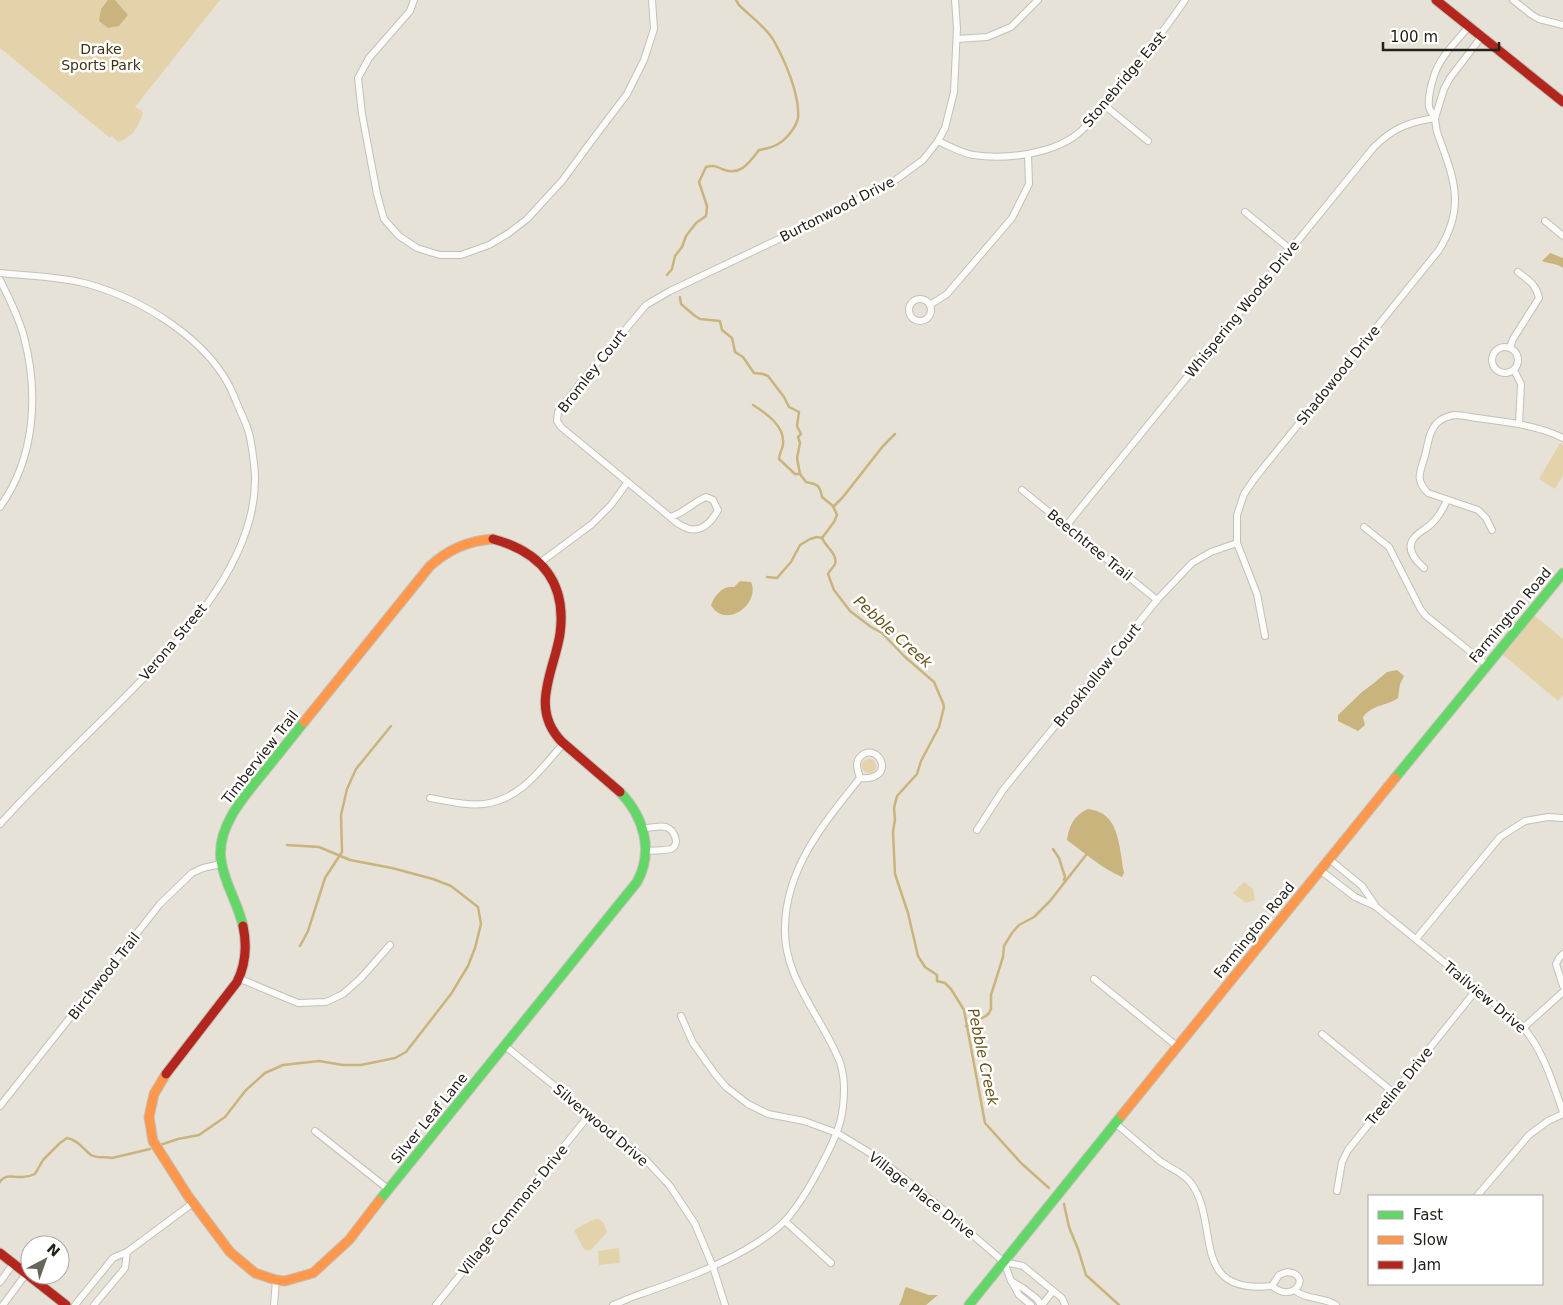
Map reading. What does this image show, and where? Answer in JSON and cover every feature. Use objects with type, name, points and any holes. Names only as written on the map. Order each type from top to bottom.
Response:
[{"type":"street","points":[[414,0],[410,11],[369,58],[358,78],[362,114],[377,194],[384,219],[399,236],[417,248],[440,255],[461,255],[489,244],[509,233],[527,219],[562,181],[627,94],[644,60],[654,30],[652,0]]},
{"type":"street","name":"Burtonwood Drive","points":[[676,287],[890,184],[923,160],[938,141],[945,128],[954,92],[958,28],[955,0]]},
{"type":"street","points":[[957,39],[987,37],[1010,27],[1038,0]]},
{"type":"street","name":"Stonebridge East","points":[[938,141],[971,155],[997,157],[1028,154],[1065,142],[1081,132],[1104,105],[1167,27],[1185,0]]},
{"type":"street","points":[[1436,0],[1563,102]]},
{"type":"street","points":[[1513,0],[1539,19],[1563,25]]},
{"type":"street","name":"Shadowood Drive","points":[[1265,636],[1257,594],[1236,543],[1237,515],[1244,494],[1439,250],[1451,230],[1454,220],[1456,188],[1436,130],[1435,118],[1429,108],[1434,74],[1443,59],[1469,26]]},
{"type":"street","points":[[1435,118],[1444,89],[1450,78],[1482,36]]},
{"type":"street","points":[[1104,105],[1148,142]]},
{"type":"street","name":"Whispering Woods Drive","points":[[1066,526],[1374,146],[1394,130],[1417,121],[1435,118]]},
{"type":"street","points":[[930,305],[947,294],[1012,218],[1029,184],[1028,154]]},
{"type":"street","points":[[1245,212],[1290,249]]},
{"type":"street","points":[[1545,221],[1562,232]]},
{"type":"street","points":[[1510,348],[1513,339],[1539,298],[1534,286],[1518,272]]},
{"type":"street","name":"Verona Street","points":[[0,273],[41,276],[83,283],[119,294],[153,310],[184,333],[206,355],[229,385],[248,431],[255,477],[252,508],[238,551],[220,584],[195,621],[147,675],[0,824]]},
{"type":"street","points":[[0,280],[24,335],[30,367],[33,404],[25,455],[10,493],[0,507]]},
{"type":"street","name":"Bromley Court","points":[[670,517],[688,510],[696,500],[706,497],[713,500],[718,510],[708,525],[695,530],[682,527],[561,428],[557,416],[582,381],[646,306],[676,287]]},
{"type":"street","points":[[1510,348],[1518,358],[1514,370],[1506,373],[1497,371],[1492,364],[1492,356],[1497,349],[1510,348]]},
{"type":"street","points":[[1514,370],[1521,384],[1519,424]]},
{"type":"street","points":[[1492,530],[1486,518],[1478,510],[1428,493],[1423,488],[1419,479],[1420,470],[1430,436],[1437,424],[1444,418],[1454,415],[1519,424],[1554,433],[1563,438]]},
{"type":"street","points":[[541,562],[592,524],[611,505],[627,483]]},
{"type":"street","name":"Beechtree Trail","points":[[1022,490],[1157,600]]},
{"type":"street","points":[[1424,568],[1413,556],[1411,544],[1413,538],[1431,525],[1438,517],[1447,500]]},
{"type":"street","points":[[1364,527],[1389,547],[1421,610],[1426,616],[1486,665]]},
{"type":"street","name":"Timberview Trail","points":[[193,1203],[153,1141],[149,1117],[154,1094],[161,1080],[233,988],[242,971],[245,956],[244,928],[221,864],[221,844],[226,825],[247,793],[416,581],[437,559],[464,543],[493,539],[507,542],[524,550],[541,562]]},
{"type":"street","name":"Brookhollow Court","points":[[977,830],[1003,790],[1157,600],[1184,570],[1210,552],[1236,543]]},
{"type":"street","name":"Silver Leaf Lane","points":[[193,1203],[230,1252],[255,1273],[285,1281],[313,1273],[348,1240],[640,878],[646,864],[646,844],[640,820],[626,797],[563,744],[552,731],[547,716],[545,689],[560,634],[561,618],[556,586],[541,562]]},
{"type":"street","name":"Farmington Road","points":[[969,1305],[1486,665],[1563,573]]},
{"type":"street","points":[[430,798],[464,804],[485,804],[513,796],[536,776],[563,744]]},
{"type":"street","points":[[868,753],[876,755],[881,759],[882,770],[874,778],[860,778],[857,764],[862,755],[868,753]]},
{"type":"street","points":[[615,1305],[713,1267],[760,1241],[785,1221],[812,1183],[838,1133],[844,1108],[842,1066],[826,1032],[800,988],[794,974],[785,941],[785,927],[791,890],[806,852],[828,819],[860,778]]},
{"type":"street","points":[[1416,939],[1500,837],[1525,821],[1548,817],[1563,818]]},
{"type":"street","points":[[642,829],[664,826],[676,836],[675,844],[671,848],[646,851]]},
{"type":"street","name":"Trailview Drive","points":[[1329,859],[1362,886],[1375,906]]},
{"type":"street","name":"Birchwood Trail","points":[[0,1106],[160,904],[192,873],[203,868],[221,864]]},
{"type":"street","name":"Trailview Drive","points":[[1320,870],[1355,897],[1375,906],[1523,1028],[1532,1038],[1541,1054],[1563,1113]]},
{"type":"street","points":[[238,978],[298,1003],[326,1002],[343,994],[361,978],[390,945]]},
{"type":"street","points":[[1563,954],[1556,964],[1563,986]]},
{"type":"street","points":[[1094,979],[1178,1047]]},
{"type":"street","name":"Treeline Drive","points":[[1337,1190],[1342,1162],[1348,1150],[1477,989]]},
{"type":"street","points":[[1523,1028],[1563,992]]},
{"type":"street","name":"Village Place Drive","points":[[681,1016],[693,1043],[715,1074],[726,1087],[748,1104],[768,1114],[804,1121],[838,1133],[878,1158],[1004,1262]]},
{"type":"street","points":[[1322,1034],[1394,1093]]},
{"type":"street","name":"Silverwood Drive","points":[[505,1046],[645,1159],[670,1186],[695,1224],[713,1267],[724,1305]]},
{"type":"street","points":[[1478,1195],[1529,1135],[1563,1113]]},
{"type":"street","name":"Village Commons Drive","points":[[436,1305],[590,1114]]},
{"type":"street","points":[[1116,1124],[1162,1162],[1182,1174],[1192,1184],[1203,1212],[1211,1254],[1221,1272],[1232,1281],[1258,1288],[1272,1286],[1279,1275],[1291,1272],[1299,1280],[1300,1285],[1294,1295],[1286,1296],[1279,1293],[1272,1286]]},
{"type":"street","points":[[315,1131],[388,1190]]},
{"type":"street","points":[[75,1305],[113,1258],[127,1252],[193,1203]]},
{"type":"street","points":[[785,1221],[830,1263]]},
{"type":"street","points":[[94,1305],[125,1268],[127,1252]]},
{"type":"street","points":[[0,1253],[20,1269]]},
{"type":"street","points":[[1004,1262],[1019,1295],[1031,1305]]},
{"type":"street","points":[[1004,1262],[1023,1266],[1062,1298],[1064,1305]]},
{"type":"street","points":[[0,1282],[14,1264]]},
{"type":"street","points":[[274,1305],[276,1280]]},
{"type":"street","points":[[1011,1281],[1027,1291],[1041,1305],[1053,1291]]},
{"type":"street","points":[[3,1305],[20,1282]]},
{"type":"street","points":[[40,1285],[66,1305]]},
{"type":"street","points":[[1297,1292],[1301,1295],[1328,1300],[1336,1305]]},
{"type":"green space","name":"Drake Sports Park","points":[[0,0],[220,0],[135,107],[143,113],[139,123],[128,137],[118,142],[112,136],[110,138],[0,48]]},
{"type":"green space","points":[[1560,443],[1563,445],[1563,475],[1555,489],[1539,479]]},
{"type":"green space","points":[[1534,615],[1563,639],[1563,695],[1558,701],[1502,654]]},
{"type":"green space","points":[[866,759],[872,759],[876,766],[872,773],[866,773],[862,769],[862,763]]},
{"type":"green space","points":[[1244,882],[1253,889],[1255,900],[1246,903],[1233,893]]},
{"type":"green space","points":[[598,1219],[603,1222],[607,1232],[591,1250],[586,1250],[583,1248],[574,1230],[592,1220]]},
{"type":"green space","points":[[619,1248],[620,1263],[599,1265],[598,1251]]},
{"type":"shaded area","points":[[108,0],[115,0],[128,15],[119,26],[108,28],[99,21],[101,9]]},
{"type":"shaded area","points":[[1550,253],[1563,258],[1563,268],[1542,261]]},
{"type":"shaded area","points":[[740,581],[751,582],[753,590],[746,606],[732,615],[717,612],[711,605],[717,594],[723,589],[734,587]]},
{"type":"shaded area","points":[[1397,670],[1404,676],[1400,684],[1398,698],[1367,713],[1363,717],[1365,725],[1358,731],[1338,721],[1338,715],[1362,692],[1387,672]]},
{"type":"shaded area","points":[[1088,809],[1098,811],[1106,816],[1115,830],[1124,873],[1122,877],[1100,865],[1067,840],[1073,821],[1079,814]]},
{"type":"shaded area","points":[[906,1287],[929,1295],[938,1295],[926,1305],[899,1305]]},
{"type":"waterway","name":"Pebble Creek","points":[[667,275],[672,269],[675,256],[682,247],[686,236],[696,223],[706,216],[707,206],[699,182],[706,167],[714,166],[728,171],[739,170],[748,164],[759,150],[773,147],[784,140],[798,120],[797,99],[794,89],[787,68],[774,41],[767,31],[736,0]]},
{"type":"waterway","name":"Pebble Creek","points":[[680,297],[681,304],[695,316],[700,319],[720,321],[722,330],[732,338],[735,352],[743,357],[754,373],[768,376],[789,407],[799,412],[797,426],[801,434],[798,437],[800,443],[797,458],[800,474],[806,482],[817,486],[822,497],[833,506],[837,515],[822,538]]},
{"type":"waterway","points":[[753,405],[769,416],[781,431],[783,444],[779,459],[795,474],[800,474]]},
{"type":"waterway","points":[[833,507],[895,434]]},
{"type":"waterway","name":"Pebble Creek","points":[[822,538],[835,557],[835,564],[828,574],[834,590],[850,611],[882,633],[904,656],[934,682],[943,703],[944,707],[939,727],[921,761],[917,774],[897,796],[894,808],[893,832],[895,874],[908,913],[918,956],[925,967],[937,975],[937,981],[945,983],[951,989],[964,1010],[985,1123],[1021,1163],[1049,1188]]},
{"type":"waterway","points":[[767,577],[777,578],[791,562],[800,545],[810,539],[822,538]]},
{"type":"waterway","points":[[300,946],[308,931],[325,878],[342,852],[341,815],[347,789],[356,769],[391,726]]},
{"type":"waterway","points":[[160,1145],[199,1135],[225,1117],[246,1090],[265,1073],[283,1065],[319,1061],[343,1065],[361,1065],[395,1058],[406,1052],[451,994],[468,966],[481,924],[478,907],[451,886],[392,868],[350,860],[319,847],[287,845]]},
{"type":"waterway","points":[[1053,849],[1059,858],[1065,877],[1064,880]]},
{"type":"waterway","points":[[966,1026],[986,1016],[991,1009],[991,995],[1003,957],[1004,946],[1012,933],[1019,925],[1034,917],[1050,901],[1086,855]]},
{"type":"waterway","points":[[0,1182],[7,1177],[25,1177],[35,1174],[43,1160],[67,1138],[96,1157],[112,1158],[150,1149]]},
{"type":"waterway","name":"Pebble Creek","points":[[1064,1204],[1069,1227],[1086,1275],[1119,1305]]},
{"type":"traffic: fast","points":[[1395,778],[1563,573]]},
{"type":"traffic: fast","points":[[243,926],[221,860],[223,834],[243,798],[304,722]]},
{"type":"traffic: fast","points":[[379,1201],[637,882],[645,858],[644,835],[635,812],[620,792]]},
{"type":"traffic: fast","points":[[969,1305],[1122,1115]]},
{"type":"traffic: slow","points":[[304,722],[430,566],[444,555],[459,547],[493,539]]},
{"type":"traffic: slow","points":[[1122,1115],[1395,778]]},
{"type":"traffic: slow","points":[[166,1074],[154,1094],[149,1117],[153,1141],[188,1196],[230,1252],[255,1273],[285,1281],[313,1273],[349,1240],[379,1201]]},
{"type":"traffic: jam","points":[[1436,0],[1563,102]]},
{"type":"traffic: jam","points":[[493,539],[525,552],[537,561],[555,585],[561,616],[560,634],[546,690],[547,716],[552,729],[562,742],[620,792]]},
{"type":"traffic: jam","points":[[166,1074],[237,982],[245,954],[243,926]]},
{"type":"traffic: jam","points":[[0,1253],[66,1305]]}]
